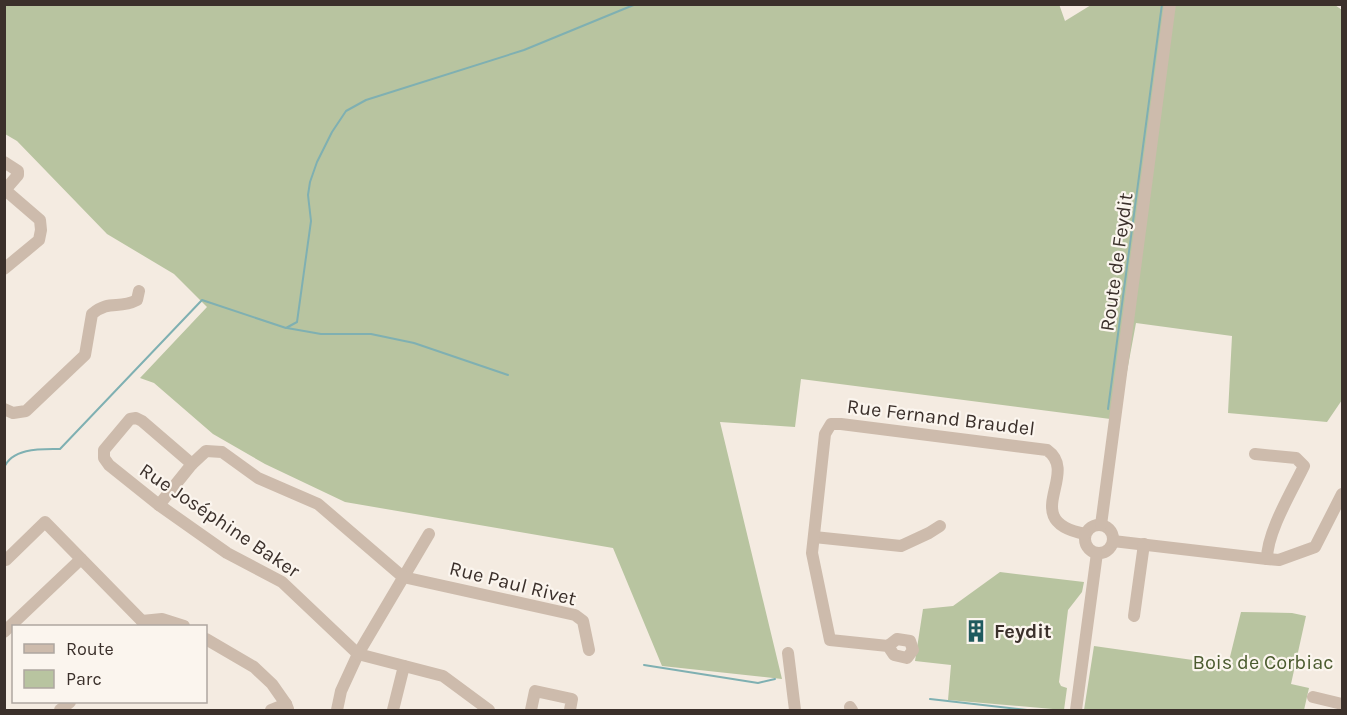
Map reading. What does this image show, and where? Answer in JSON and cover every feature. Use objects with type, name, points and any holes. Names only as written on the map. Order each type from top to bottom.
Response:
[{"type":"street","name":"Route de Feydit","points":[[1101,525],[1170,4]]},
{"type":"street","points":[[4,162],[18,171],[18,175],[5,190],[40,220],[41,230],[39,240],[4,269]]},
{"type":"street","points":[[4,409],[13,413],[26,411],[85,355],[92,314],[108,304],[128,305],[136,300],[139,291]]},
{"type":"street","name":"Rue Joséphine Baker","points":[[358,654],[282,582],[227,553],[159,505],[109,465],[104,458],[104,450],[130,419],[136,418],[192,464],[206,451],[222,452],[258,478],[318,504],[403,577]]},
{"type":"street","name":"Rue Fernand Braudel","points":[[888,645],[830,640],[812,554],[825,434],[831,424],[1047,450],[1055,455],[1059,466],[1052,507],[1054,518],[1060,526],[1085,534]]},
{"type":"street","points":[[1256,453],[1296,458],[1304,466],[1278,520],[1267,553],[1267,560]]},
{"type":"street","points":[[159,505],[192,464]]},
{"type":"street","points":[[1113,541],[1279,560],[1315,547],[1342,494]]},
{"type":"street","points":[[6,560],[45,522],[142,624],[162,619],[178,625]]},
{"type":"street","points":[[1101,525],[1110,531],[1113,541],[1108,550],[1092,552],[1085,544],[1085,534],[1092,527],[1101,525]]},
{"type":"street","points":[[814,537],[901,546],[940,526]]},
{"type":"street","points":[[337,711],[341,691],[358,654],[429,534]]},
{"type":"street","points":[[1134,616],[1144,544]]},
{"type":"street","points":[[1076,711],[1097,553]]},
{"type":"street","points":[[4,632],[81,559]]},
{"type":"street","name":"Rue Paul Rivet","points":[[403,577],[575,615],[584,621],[589,650]]},
{"type":"street","points":[[207,640],[254,667],[272,684],[287,707],[271,711]]},
{"type":"street","points":[[788,653],[795,711]]},
{"type":"street","points":[[358,654],[443,676],[489,711]]},
{"type":"street","points":[[393,711],[404,666]]},
{"type":"street","points":[[531,711],[535,691],[572,699],[570,711]]},
{"type":"street","points":[[1312,697],[1342,704]]},
{"type":"green space","points":[[1059,4],[1065,21],[1091,5],[1335,5],[1342,10],[1342,400],[1327,422],[1228,413],[1232,336],[1136,323],[1118,420],[801,379],[795,427],[720,422],[782,679],[662,666],[613,548],[345,502],[265,464],[213,434],[154,383],[140,378],[207,307],[174,274],[107,234],[17,141],[5,134],[5,5]]},
{"type":"green space","points":[[1000,572],[1084,582],[1082,592],[1068,610],[1059,682],[1061,686],[1067,688],[1064,710],[948,700],[951,665],[915,661],[923,609],[953,606]]},
{"type":"green space","name":"Bois de Corbiac","points":[[1241,612],[1292,613],[1306,616],[1291,684],[1309,688],[1304,710],[1084,710],[1094,646],[1228,665]]},
{"type":"waterway","points":[[4,468],[8,461],[21,453],[37,449],[60,449],[202,300],[286,328],[297,322],[311,221],[308,195],[310,182],[332,132],[346,111],[366,100],[524,50],[636,4]]},
{"type":"waterway","points":[[1108,409],[1162,4]]},
{"type":"waterway","points":[[287,328],[321,334],[371,334],[414,343],[508,375]]},
{"type":"waterway","points":[[644,665],[758,683],[775,679]]},
{"type":"waterway","points":[[930,699],[1027,710]]},
{"type":"place","name":"Feydit","points":[[976,631]]}]
